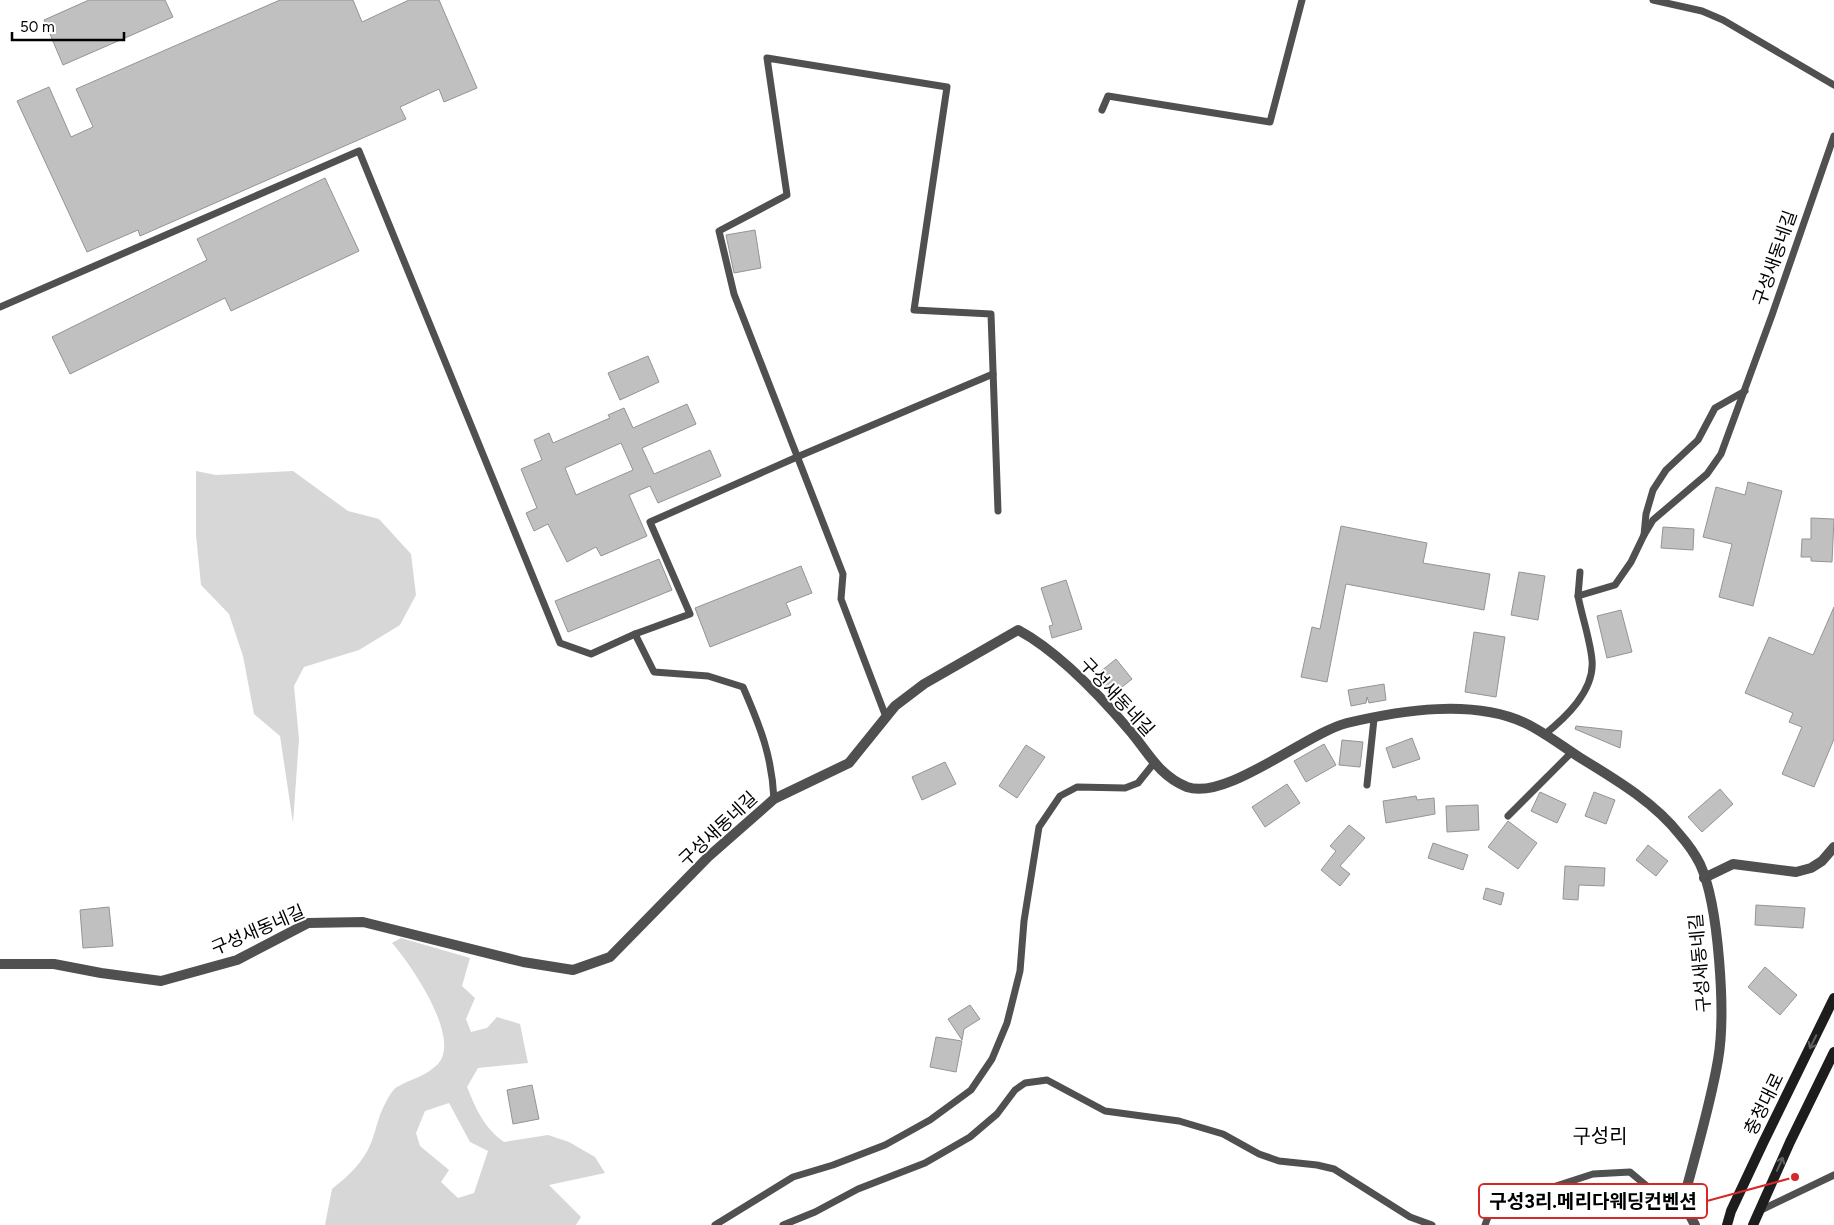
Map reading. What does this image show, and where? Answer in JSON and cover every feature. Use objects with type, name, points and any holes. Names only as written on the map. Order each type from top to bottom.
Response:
[{"type":"main road","name":"충청대로","points":[[1727,1225],[1731,1210],[1834,998]]},
{"type":"main road","points":[[1753,1225],[1834,1052]]},
{"type":"street","name":"구성새동네길","points":[[0,964],[54,964],[101,973],[161,980],[238,960],[308,923],[363,922],[522,962],[573,970],[610,957],[708,857],[774,799],[849,763],[895,706],[924,684],[1018,630],[1040,642],[1069,669],[1130,731],[1159,770],[1189,788],[1229,783],[1344,724],[1436,708],[1484,710],[1524,723],[1572,752],[1655,808],[1681,835],[1700,863],[1710,899],[1719,976],[1721,1030],[1718,1061],[1684,1197]]},
{"type":"street","points":[[1704,878],[1733,864],[1796,872],[1811,868],[1822,861],[1834,847]]},
{"type":"street","points":[[1684,1197],[1683,1202],[1694,1225]]},
{"type":"lane","points":[[1102,110],[1108,96],[1270,122],[1302,0]]},
{"type":"lane","points":[[1653,0],[1702,11],[1723,20],[1834,85]]},
{"type":"lane","points":[[886,718],[841,599],[843,574],[734,294],[719,231],[787,195],[767,58],[947,87],[914,310],[991,314],[998,511]]},
{"type":"lane","name":"구성새동네길","points":[[1578,596],[1615,585],[1631,562],[1653,520],[1707,474],[1721,454],[1745,391],[1834,136]]},
{"type":"lane","points":[[0,307],[358,151],[560,643],[591,654],[635,634],[690,614],[650,522],[993,374]]},
{"type":"lane","name":"구성새동네길","points":[[1644,535],[1646,514],[1653,490],[1666,470],[1698,440],[1715,408],[1745,391]]},
{"type":"lane","points":[[1544,735],[1580,701],[1589,677],[1592,662],[1578,596],[1580,572]]},
{"type":"lane","points":[[635,634],[654,672],[708,676],[743,687],[762,730],[772,770],[774,799]]},
{"type":"lane","points":[[1367,785],[1374,719]]},
{"type":"lane","points":[[1508,816],[1572,752]]},
{"type":"lane","points":[[715,1225],[793,1177],[833,1165],[885,1145],[930,1120],[971,1090],[992,1060],[1007,1023],[1020,971],[1025,912],[1038,827],[1060,796],[1077,787],[1125,788],[1138,783],[1154,763]]},
{"type":"lane","points":[[783,1225],[815,1212],[858,1189],[925,1163],[970,1137],[997,1114],[1015,1090],[1026,1083],[1047,1080],[1105,1111],[1179,1121],[1222,1134],[1259,1154],[1279,1161],[1317,1165],[1334,1169],[1410,1217],[1432,1225]]},
{"type":"lane","points":[[1485,1225],[1488,1217],[1501,1204],[1593,1174],[1630,1172],[1661,1198],[1684,1197]]},
{"type":"lane","points":[[1758,1211],[1834,1175]]},
{"type":"shaded area","points":[[196,471],[216,475],[293,471],[348,511],[379,519],[411,554],[416,595],[400,625],[359,650],[304,667],[294,686],[299,739],[293,823],[280,736],[254,714],[243,656],[229,614],[201,585],[196,535]]},
{"type":"shaded area","points":[[401,938],[470,958],[462,986],[475,998],[466,1019],[471,1032],[487,1028],[497,1017],[520,1024],[528,1063],[478,1068],[467,1087],[477,1110],[486,1124],[504,1142],[548,1135],[569,1142],[595,1157],[605,1173],[549,1185],[581,1217],[576,1225],[325,1225],[332,1189],[364,1157],[371,1143],[379,1118],[391,1094],[397,1087],[433,1069],[444,1052],[439,1020],[431,1001],[421,983],[392,943]],"holes":[[[449,1103],[470,1142],[488,1151],[474,1193],[458,1198],[441,1182],[449,1170],[420,1146],[416,1133],[425,1111]]]},
{"type":"building","points":[[89,0],[165,0],[173,17],[63,65],[44,20]]},
{"type":"building","points":[[280,0],[353,0],[362,22],[409,0],[439,0],[477,88],[444,102],[439,89],[400,107],[406,119],[140,236],[138,230],[87,252],[17,101],[49,87],[71,137],[93,127],[76,89]]},
{"type":"building","points":[[325,178],[359,251],[231,311],[225,298],[70,374],[52,337],[207,260],[197,239]]},
{"type":"building","points":[[755,230],[761,268],[734,273],[726,235]]},
{"type":"building","points":[[648,356],[659,382],[620,400],[608,373]]},
{"type":"building","points":[[687,404],[696,424],[642,448],[654,474],[710,450],[721,476],[658,503],[650,486],[629,495],[647,536],[601,556],[596,547],[567,562],[548,524],[534,531],[526,513],[537,508],[521,469],[542,460],[534,440],[549,433],[553,443],[610,418],[608,415],[624,408],[633,428]],"holes":[[[621,443],[633,470],[576,495],[565,468]]]},
{"type":"building","points":[[1748,482],[1782,491],[1753,606],[1719,597],[1732,544],[1703,537],[1716,487],[1745,495]]},
{"type":"building","points":[[1811,518],[1834,519],[1832,562],[1811,561],[1811,557],[1801,557],[1802,539],[1811,539]]},
{"type":"building","points":[[1341,526],[1427,543],[1423,563],[1490,574],[1484,610],[1346,584],[1327,682],[1301,677],[1312,627],[1320,629]]},
{"type":"building","points":[[1663,527],[1694,529],[1693,550],[1661,548]]},
{"type":"building","points":[[659,559],[672,590],[568,632],[555,601]]},
{"type":"building","points":[[801,566],[812,593],[786,603],[791,615],[710,647],[695,608]]},
{"type":"building","points":[[1519,572],[1545,576],[1538,620],[1511,615]]},
{"type":"building","points":[[1066,580],[1082,629],[1052,638],[1049,626],[1053,625],[1041,588]]},
{"type":"building","points":[[1834,607],[1834,739],[1814,787],[1782,774],[1802,727],[1789,722],[1793,713],[1745,693],[1769,637],[1813,655]]},
{"type":"building","points":[[1621,610],[1632,652],[1607,658],[1597,616]]},
{"type":"building","points":[[1474,632],[1505,637],[1496,697],[1465,692]]},
{"type":"building","points":[[1116,659],[1132,679],[1111,696],[1095,676]]},
{"type":"building","points":[[1384,684],[1386,700],[1369,703],[1367,697],[1366,703],[1351,706],[1348,690]]},
{"type":"building","points":[[1576,726],[1622,731],[1620,748],[1575,729]]},
{"type":"building","points":[[1412,738],[1420,759],[1393,768],[1386,748]]},
{"type":"building","points":[[1342,740],[1363,742],[1360,767],[1339,765]]},
{"type":"building","points":[[1324,744],[1336,765],[1306,782],[1294,761]]},
{"type":"building","points":[[1026,745],[1045,757],[1017,798],[999,786]]},
{"type":"building","points":[[945,762],[956,784],[922,800],[912,777]]},
{"type":"building","points":[[1287,784],[1300,803],[1265,827],[1252,807]]},
{"type":"building","points":[[1720,789],[1733,804],[1702,832],[1688,817]]},
{"type":"building","points":[[1540,792],[1566,804],[1557,823],[1531,811]]},
{"type":"building","points":[[1594,792],[1615,800],[1606,824],[1585,816]]},
{"type":"building","points":[[1416,796],[1417,800],[1434,798],[1435,814],[1386,823],[1383,801]]},
{"type":"building","points":[[1478,805],[1479,830],[1447,832],[1446,806]]},
{"type":"building","points":[[1508,821],[1537,843],[1518,869],[1488,847]]},
{"type":"building","points":[[1349,825],[1365,838],[1340,866],[1350,874],[1340,886],[1321,870],[1336,851],[1330,846]]},
{"type":"building","points":[[1433,843],[1468,855],[1463,870],[1428,858]]},
{"type":"building","points":[[1648,845],[1668,861],[1656,876],[1636,860]]},
{"type":"building","points":[[1565,866],[1605,868],[1604,886],[1579,885],[1578,900],[1563,899]]},
{"type":"building","points":[[1486,888],[1504,893],[1501,905],[1483,899]]},
{"type":"building","points":[[1756,905],[1805,908],[1803,928],[1755,925]]},
{"type":"building","points":[[109,907],[113,946],[83,948],[80,910]]},
{"type":"building","points":[[1765,967],[1797,995],[1780,1015],[1748,987]]},
{"type":"building","points":[[970,1005],[980,1019],[964,1029],[962,1040],[948,1019]]},
{"type":"building","points":[[936,1037],[962,1041],[956,1072],[930,1067]]},
{"type":"building","points":[[532,1085],[539,1119],[513,1124],[507,1090]]},
{"type":"place","name":"구성3리.메리다웨딩컨벤션","points":[[1795,1177]]},
{"type":"district","name":"구성리","points":[[1600,1136]]}]
